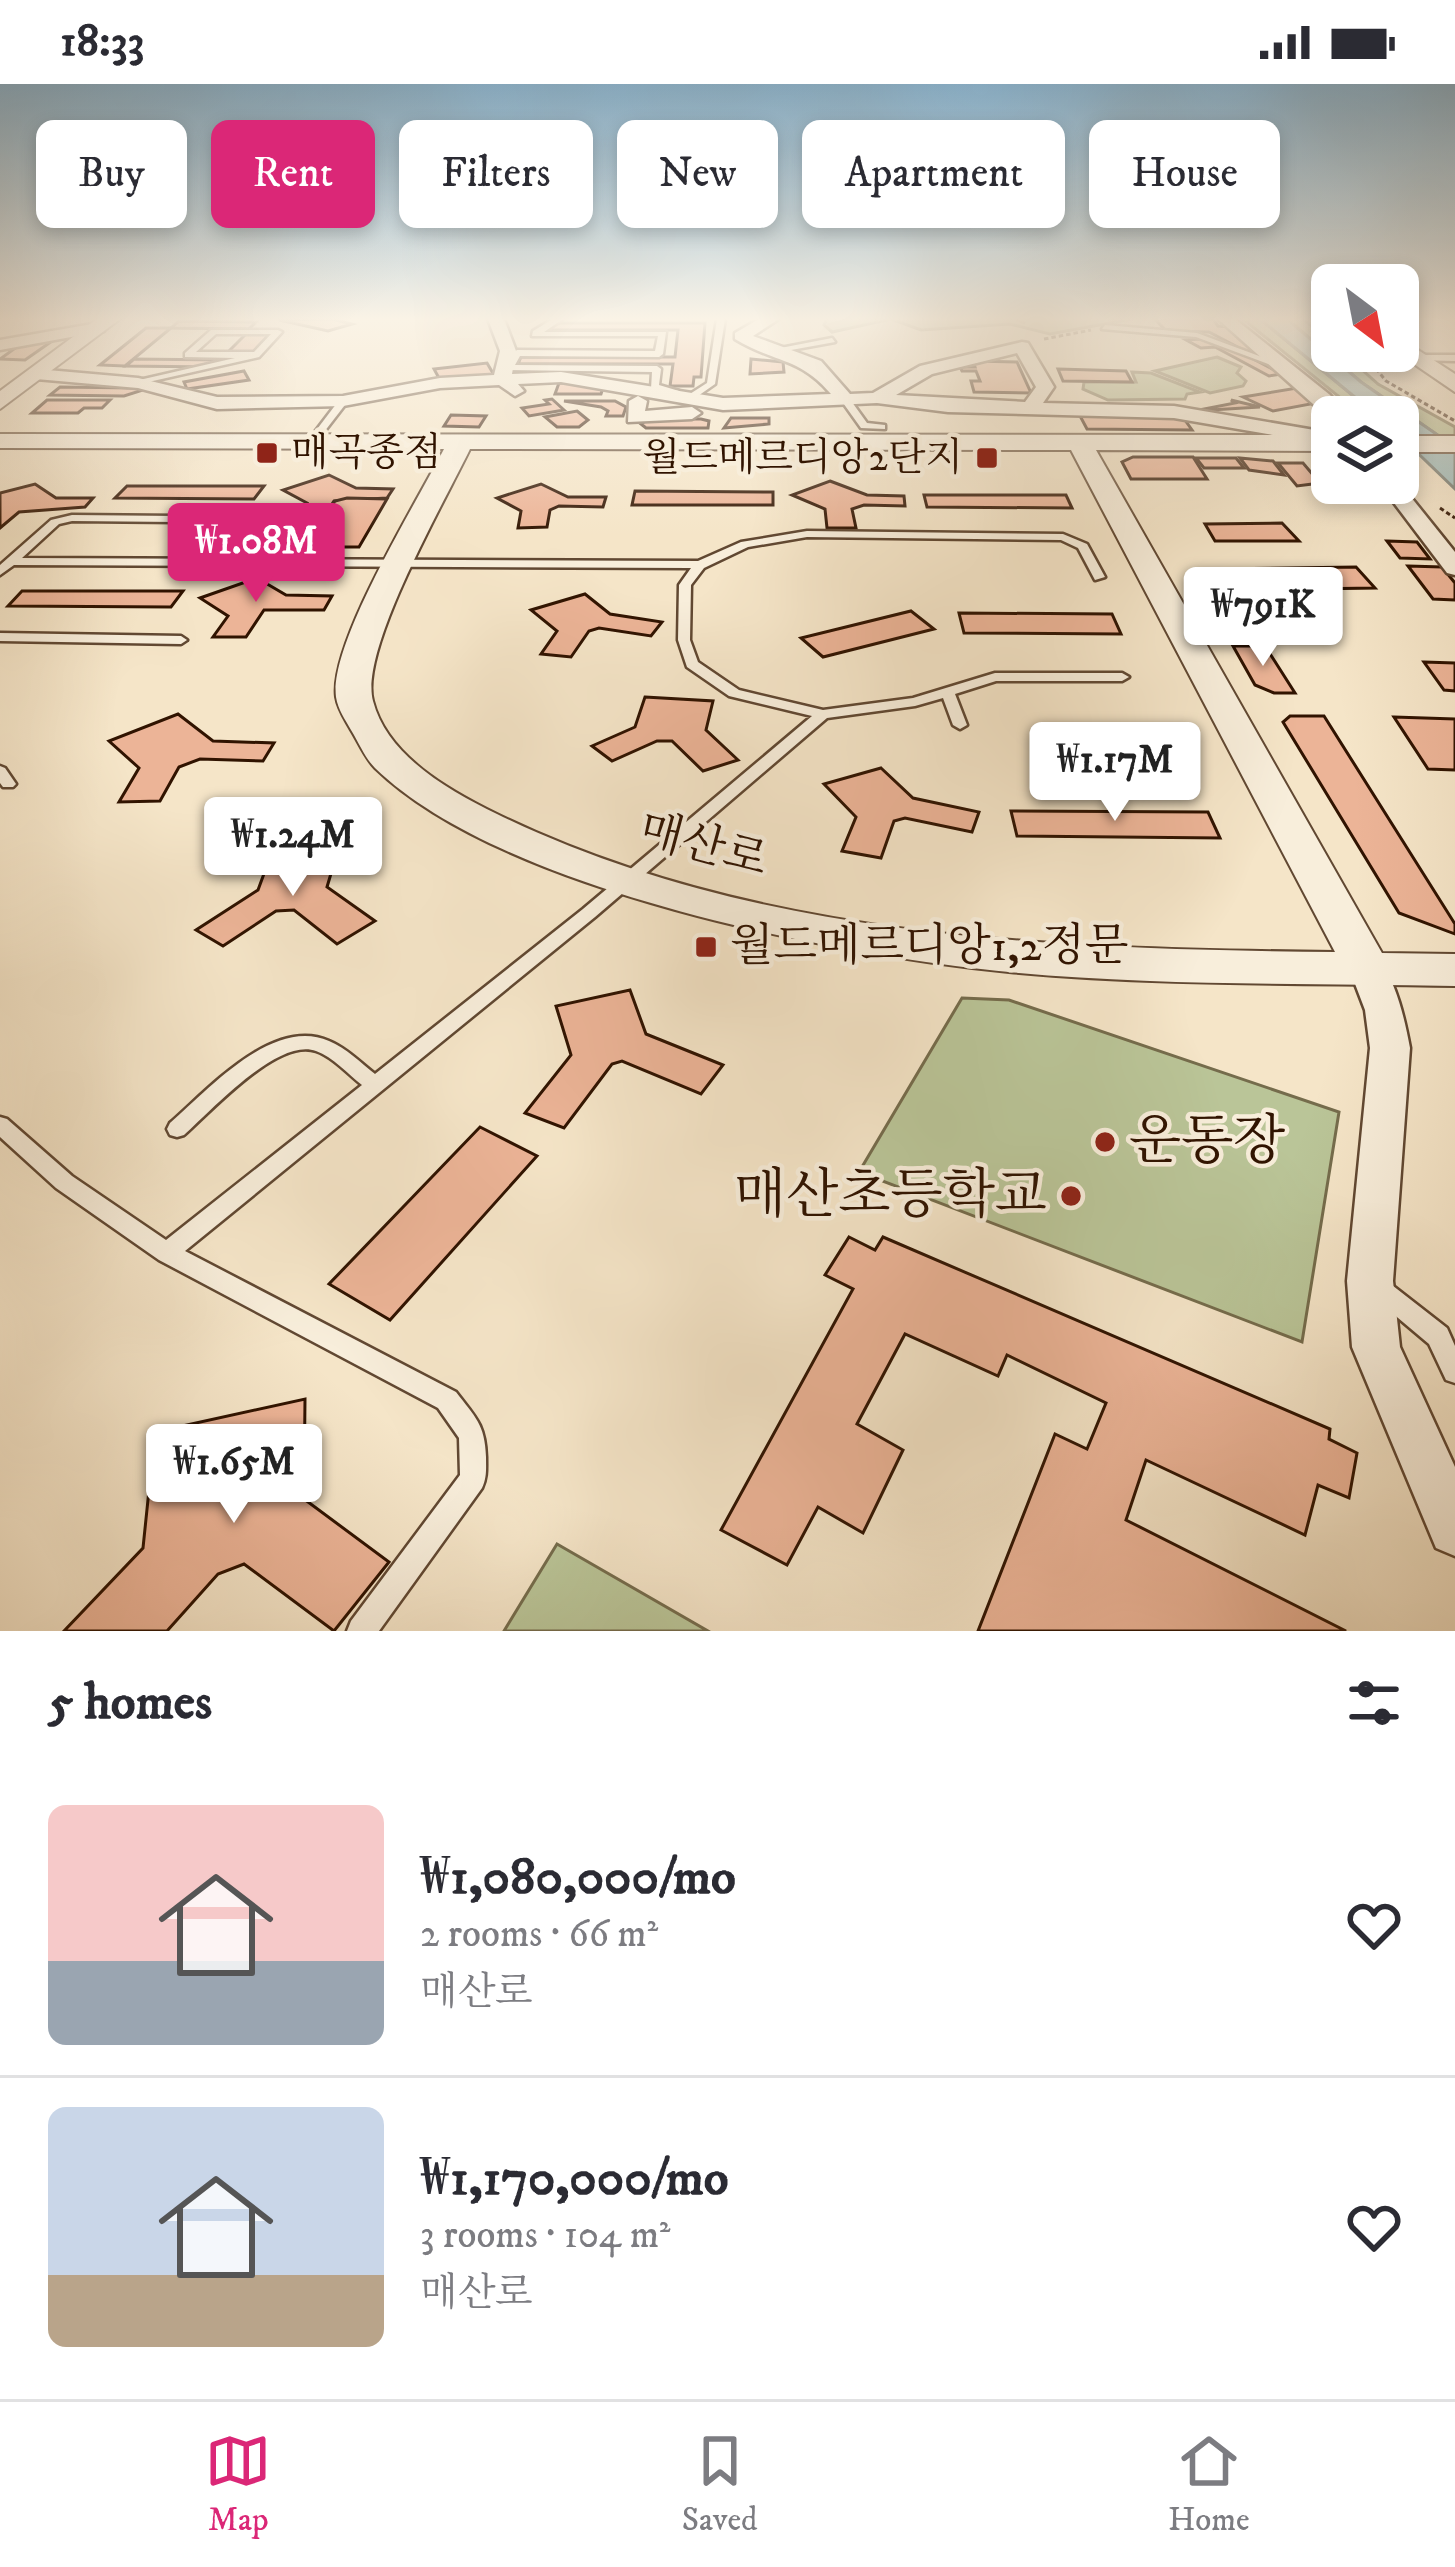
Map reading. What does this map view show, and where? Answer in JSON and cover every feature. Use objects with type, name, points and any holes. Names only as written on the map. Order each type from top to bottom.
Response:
[{"type":"street","points":[[170,391],[217,403],[343,401],[411,391]]},
{"type":"street","points":[[515,391],[521,398],[685,398]]},
{"type":"street","points":[[645,391],[747,405]]},
{"type":"street","points":[[838,391],[846,400]]},
{"type":"street","points":[[877,398],[889,391]]},
{"type":"street","points":[[1032,406],[1042,391]]},
{"type":"street","points":[[638,401],[635,418],[747,405],[877,398],[948,406],[1174,412],[1311,437]]},
{"type":"street","points":[[0,441],[1311,441]]},
{"type":"street","name":"매산로","points":[[460,443],[355,660],[352,687],[356,712],[373,741],[404,776],[447,805],[537,847],[628,880],[807,926],[946,949],[1126,962],[1455,970]]},
{"type":"street","points":[[0,457],[100,444]]},
{"type":"street","points":[[1080,444],[1367,968],[1384,1010],[1390,1048],[1370,1281],[1376,1347],[1455,1529]]},
{"type":"street","points":[[1419,444],[1455,444]]},
{"type":"street","points":[[1405,504],[1455,568]]},
{"type":"lane","points":[[666,391],[685,398],[698,391]]},
{"type":"lane","points":[[846,400],[853,423],[882,427]]},
{"type":"lane","points":[[311,443],[343,401]]},
{"type":"lane","points":[[0,571],[55,522],[72,518],[270,520]]},
{"type":"lane","points":[[1099,577],[1083,546],[1064,537],[772,537],[700,566],[685,585],[684,640],[692,664],[734,693],[823,714],[915,702],[995,677],[1122,677]]},
{"type":"lane","points":[[11,561],[700,566]]},
{"type":"lane","points":[[0,638],[181,640]]},
{"type":"lane","points":[[946,691],[960,725]]},
{"type":"lane","points":[[167,1253],[628,880],[823,714]]},
{"type":"lane","points":[[177,1130],[272,1049],[300,1041],[320,1045],[376,1085]]},
{"type":"lane","points":[[0,1125],[64,1182],[167,1253],[447,1400],[472,1435],[473,1479],[361,1631]]},
{"type":"lane","points":[[1370,1281],[1438,1336],[1455,1372]]},
{"type":"path","points":[[1404,391],[1455,421]]},
{"type":"green space","points":[[1088,391],[1200,392],[1187,394],[1185,399],[1108,400]]},
{"type":"green space","points":[[1419,407],[1455,427],[1455,447],[1419,422]]},
{"type":"green space","name":"운동장","points":[[962,998],[1009,1000],[1339,1112],[1302,1342],[859,1172]]},
{"type":"green space","points":[[557,1544],[708,1631],[504,1631]]},
{"type":"water","points":[[1348,391],[1374,391],[1381,396],[1354,396]]},
{"type":"water","points":[[1419,422],[1455,447],[1455,489],[1419,454]]},
{"type":"building","points":[[55,391],[139,391],[124,396],[50,395]]},
{"type":"building","points":[[556,391],[602,391],[601,394]]},
{"type":"building","points":[[1301,391],[1311,399],[1311,404],[1273,411],[1243,397]]},
{"type":"building","points":[[552,399],[564,410],[529,416],[522,408],[549,404],[545,400]]},
{"type":"building","points":[[47,400],[110,400],[102,408],[84,408],[78,413],[32,413]]},
{"type":"building","points":[[1231,400],[1260,407],[1194,411],[1235,403]]},
{"type":"building","points":[[564,401],[615,401],[626,407],[623,416],[606,416],[608,411],[601,407]]},
{"type":"building","points":[[577,411],[588,420],[579,427],[557,427],[545,417]]},
{"type":"building","points":[[1079,414],[1182,416],[1192,430],[1087,429]]},
{"type":"building","points":[[451,415],[486,416],[479,427],[444,426]]},
{"type":"building","points":[[731,418],[769,418],[769,424],[724,428]]},
{"type":"building","points":[[648,419],[709,421],[708,428],[646,428],[641,424]]},
{"type":"building","points":[[1133,457],[1193,457],[1207,479],[1131,479],[1122,462]]},
{"type":"building","points":[[1196,458],[1236,458],[1244,468],[1204,468]]},
{"type":"building","points":[[1240,458],[1273,461],[1284,475],[1249,470]]},
{"type":"building","points":[[1278,463],[1303,463],[1311,472],[1311,484],[1297,486]]},
{"type":"building","points":[[329,475],[356,488],[393,489],[387,498],[334,501],[322,519],[296,519],[307,503],[283,490]]},
{"type":"building","points":[[830,481],[867,495],[904,496],[905,506],[864,505],[852,509],[856,528],[827,528],[825,509],[792,495]]},
{"type":"building","points":[[35,484],[56,498],[93,498],[85,507],[19,512],[0,528],[0,493]]},
{"type":"building","points":[[541,484],[568,497],[606,497],[603,507],[550,510],[547,527],[518,528],[521,511],[497,498]]},
{"type":"building","points":[[127,486],[264,486],[254,499],[115,498]]},
{"type":"building","points":[[635,491],[773,492],[773,505],[632,505]]},
{"type":"building","points":[[924,495],[1066,495],[1072,508],[927,507]]},
{"type":"building","points":[[387,499],[359,547],[304,547],[335,501]]},
{"type":"building","points":[[1282,523],[1299,541],[1215,541],[1205,524]]},
{"type":"building","points":[[1387,541],[1417,542],[1430,559],[1400,558]]},
{"type":"building","points":[[1408,566],[1442,567],[1455,583],[1455,600],[1433,599]]},
{"type":"building","points":[[1356,567],[1375,588],[1231,590],[1216,569]]},
{"type":"building","points":[[257,578],[286,595],[332,596],[324,610],[264,610],[246,637],[213,637],[228,616],[200,598]]},
{"type":"building","points":[[22,591],[183,591],[171,607],[8,606]]},
{"type":"building","points":[[585,594],[610,614],[662,622],[651,636],[599,628],[589,631],[571,657],[541,654],[557,631],[531,610]]},
{"type":"building","points":[[1209,609],[1243,609],[1261,638],[1226,638]]},
{"type":"building","points":[[911,611],[934,629],[823,657],[801,638]]},
{"type":"building","points":[[1249,611],[1299,611],[1319,638],[1266,638]]},
{"type":"building","points":[[959,613],[1112,614],[1121,634],[964,633]]},
{"type":"building","points":[[1233,646],[1265,646],[1295,693],[1274,693],[1255,685]]},
{"type":"building","points":[[1424,662],[1455,663],[1455,691],[1444,690]]},
{"type":"building","points":[[645,697],[713,701],[706,730],[738,760],[703,771],[672,741],[657,741],[612,761],[592,746],[635,727]]},
{"type":"building","points":[[178,714],[213,741],[274,743],[263,761],[200,759],[179,767],[160,801],[119,802],[139,768],[109,741]]},
{"type":"building","points":[[1290,716],[1324,716],[1455,924],[1455,934],[1399,913],[1283,722]]},
{"type":"building","points":[[1394,717],[1455,719],[1455,770],[1428,769]]},
{"type":"building","points":[[881,768],[913,798],[979,812],[972,832],[905,818],[894,821],[881,858],[842,851],[856,817],[824,784]]},
{"type":"building","points":[[1011,811],[1208,812],[1220,838],[1017,836]]},
{"type":"building","points":[[338,850],[327,887],[375,921],[337,944],[294,910],[276,911],[223,946],[196,930],[258,890],[272,852]]},
{"type":"building","points":[[630,990],[646,1034],[723,1065],[701,1094],[622,1061],[612,1064],[564,1128],[525,1113],[571,1055],[556,1006]]},
{"type":"building","points":[[480,1127],[537,1156],[390,1320],[329,1284]]},
{"type":"building","points":[[849,1237],[875,1250],[883,1237],[1330,1429],[1329,1439],[1357,1453],[1349,1498],[1318,1485],[1305,1535],[1146,1460],[1126,1520],[1346,1631],[978,1631],[1055,1434],[1087,1449],[1106,1403],[1007,1355],[998,1376],[905,1334],[857,1424],[903,1450],[863,1533],[818,1507],[787,1565],[721,1530],[853,1289],[825,1275]]},
{"type":"building","points":[[305,1399],[304,1499],[389,1562],[334,1631],[244,1564],[218,1574],[167,1631],[64,1631],[143,1548],[155,1432]]},
{"type":"place","name":"매곡종점","points":[[267,453]]},
{"type":"place","name":"월드메르디앙2단지","points":[[987,458]]},
{"type":"place","name":"월드메르디앙1,2정문","points":[[706,947]]},
{"type":"place","name":"운동장","points":[[1105,1142]]},
{"type":"place","name":"매산초등학교","points":[[1071,1196]]}]
